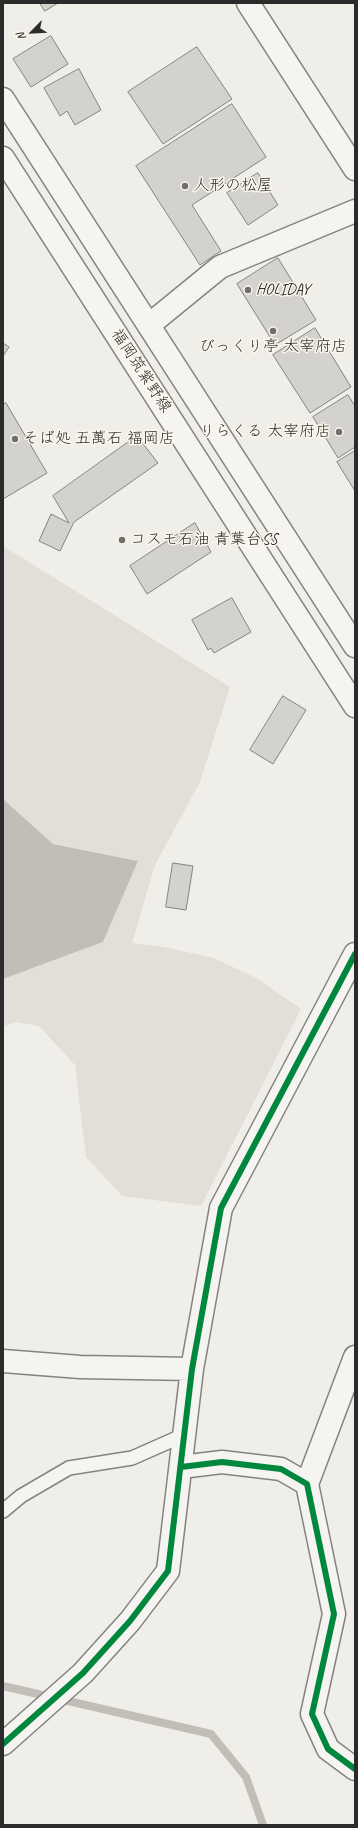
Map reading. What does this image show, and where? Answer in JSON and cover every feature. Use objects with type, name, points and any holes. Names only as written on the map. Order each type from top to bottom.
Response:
[{"type":"street","points":[[248,3],[355,169]]},
{"type":"street","name":"福岡筑紫野線","points":[[3,99],[355,646]]},
{"type":"street","name":"福岡筑紫野線","points":[[3,158],[355,706]]},
{"type":"street","points":[[149,325],[220,268],[355,211]]},
{"type":"street","points":[[3,1744],[83,1674],[130,1621],[168,1572],[192,1369],[221,1208],[355,954]]},
{"type":"street","points":[[355,1357],[307,1484],[334,1614],[312,1714],[328,1749],[355,1769]]},
{"type":"street","points":[[3,1361],[80,1366],[192,1369]]},
{"type":"street","points":[[181,1468],[222,1462],[281,1469],[307,1484]]},
{"type":"lane","points":[[3,1511],[21,1496],[69,1468],[132,1458],[184,1435]]},
{"type":"shaded area","points":[[3,546],[230,687],[200,782],[155,865],[132,943],[164,947],[214,958],[258,979],[301,1009],[201,1206],[122,1196],[86,1157],[75,1065],[39,1026],[15,1022],[3,1027],[3,979],[103,942],[138,861],[53,844],[3,799]]},
{"type":"shaded area","points":[[3,799],[53,844],[138,861],[103,942],[3,979]]},
{"type":"building","points":[[40,3],[58,3],[45,11]]},
{"type":"building","points":[[51,36],[68,64],[31,87],[13,59]]},
{"type":"building","points":[[197,47],[232,99],[163,144],[128,92]]},
{"type":"building","points":[[79,69],[101,110],[75,125],[67,111],[60,116],[44,88]]},
{"type":"building","name":"人形の松屋","points":[[232,104],[266,157],[192,205],[221,251],[200,265],[136,166]]},
{"type":"building","points":[[258,173],[278,205],[248,225],[227,193]]},
{"type":"building","points":[[278,258],[316,320],[275,345],[237,284]]},
{"type":"building","points":[[315,328],[351,387],[310,413],[273,355]]},
{"type":"building","points":[[3,343],[9,347],[3,356]]},
{"type":"building","name":"りらくる 太宰府店","points":[[348,395],[355,406],[355,447],[338,458],[313,417]]},
{"type":"building","name":"そば処 五萬石 福岡店","points":[[6,403],[47,473],[3,499],[3,405]]},
{"type":"building","points":[[137,436],[158,463],[74,522],[60,551],[39,541],[51,514],[69,523],[53,496]]},
{"type":"building","points":[[355,451],[355,491],[337,462]]},
{"type":"building","points":[[195,523],[211,552],[147,594],[130,566]]},
{"type":"building","points":[[232,598],[251,632],[214,653],[211,648],[208,650],[192,620]]},
{"type":"building","points":[[283,696],[306,710],[273,764],[250,750]]},
{"type":"building","points":[[173,863],[193,866],[186,910],[166,907]]},
{"type":"waterway","points":[[3,1686],[211,1734],[246,1777],[263,1825]]},
{"type":"cycle path","points":[[3,1744],[83,1673],[130,1621],[168,1571],[192,1369],[221,1208],[355,954]]},
{"type":"cycle path","points":[[181,1467],[222,1462],[281,1469],[307,1484],[334,1614],[312,1714],[328,1749],[355,1769]]},
{"type":"place","name":"人形の松屋","points":[[185,186]]},
{"type":"place","name":"HOLIDAY","points":[[248,290]]},
{"type":"place","name":"びっくり亭 太宰府店","points":[[273,331]]},
{"type":"place","name":"りらくる 太宰府店","points":[[339,432]]},
{"type":"place","name":"そば処 五萬石 福岡店","points":[[15,439]]},
{"type":"place","name":"コスモ石油 青葉台SS","points":[[122,540]]}]
